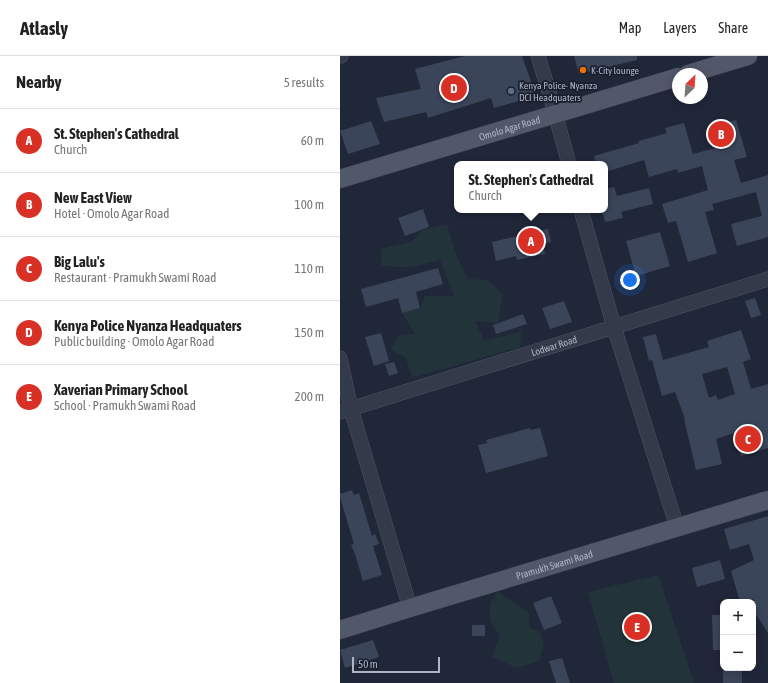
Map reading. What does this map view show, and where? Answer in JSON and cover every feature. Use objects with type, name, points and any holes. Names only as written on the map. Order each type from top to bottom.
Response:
[{"type":"main road","points":[[708,68],[748,56]]},
{"type":"main road","name":"Omolo Agar Road","points":[[340,178],[672,79]]},
{"type":"main road","name":"Pramukh Swami Road","points":[[340,630],[768,500]]},
{"type":"street","points":[[538,56],[568,161]]},
{"type":"street","points":[[582,213],[614,327],[677,528]]},
{"type":"street","name":"Lodwar Road","points":[[346,410],[768,279]]},
{"type":"street","points":[[340,358],[346,410],[410,608]]},
{"type":"shaded area","points":[[447,224],[455,252],[468,279],[487,280],[503,294],[498,323],[475,321],[484,340],[521,332],[520,347],[412,378],[406,358],[391,350],[398,336],[415,334],[402,313],[420,308],[425,296],[454,296],[440,260],[412,267],[381,265],[381,249],[411,242],[423,230]]},
{"type":"shaded area","points":[[658,575],[694,683],[614,683],[588,592]]},
{"type":"shaded area","points":[[498,592],[529,613],[529,627],[540,632],[544,645],[539,661],[517,668],[492,657],[500,636],[490,621],[490,603]]},
{"type":"building","points":[[465,56],[522,56],[536,96],[494,108],[491,98],[428,118],[426,112],[384,122],[376,98],[421,89],[415,69]]},
{"type":"building","points":[[574,56],[637,56],[637,60],[579,74]]},
{"type":"building","points":[[736,120],[747,157],[734,160],[741,183],[768,175],[768,237],[737,246],[731,224],[762,216],[756,192],[712,204],[714,210],[705,212],[717,253],[688,262],[676,221],[668,223],[662,204],[708,190],[702,166],[678,173],[677,169],[649,177],[644,160],[608,171],[608,161],[595,161],[594,156],[667,133],[665,128],[684,123],[693,154],[716,148],[710,127]]},
{"type":"building","points":[[371,121],[380,144],[348,154],[340,131]]},
{"type":"building","points":[[614,187],[617,196],[649,188],[653,204],[621,212],[623,218],[605,222],[603,213],[608,213],[608,188]]},
{"type":"building","points":[[423,209],[429,227],[405,236],[398,218]]},
{"type":"building","points":[[548,229],[551,242],[543,244],[545,254],[517,260],[516,256],[496,261],[492,242]]},
{"type":"building","points":[[660,232],[670,266],[636,276],[626,241]]},
{"type":"building","points":[[438,268],[443,284],[416,292],[420,308],[402,313],[398,298],[366,307],[361,289]]},
{"type":"building","points":[[755,298],[761,315],[751,318],[745,301]]},
{"type":"building","points":[[564,301],[572,322],[550,329],[542,308]]},
{"type":"building","points":[[523,314],[527,324],[496,334],[493,325]]},
{"type":"building","points":[[741,330],[751,359],[743,362],[751,389],[768,384],[768,448],[741,456],[734,433],[716,439],[722,464],[696,470],[685,419],[675,392],[662,396],[652,360],[649,361],[643,337],[656,334],[663,360],[709,347],[707,341]],"holes":[[[727,367],[735,394],[718,400],[716,395],[709,398],[702,374]]]},
{"type":"building","points":[[381,333],[389,361],[374,366],[365,337]]},
{"type":"building","points":[[394,362],[398,373],[389,376],[385,364]]},
{"type":"building","points":[[530,428],[530,430],[540,428],[548,456],[486,473],[478,445],[487,443],[486,440]]},
{"type":"building","points":[[352,490],[354,495],[359,493],[372,536],[375,534],[379,544],[373,546],[382,575],[363,581],[351,545],[354,544],[340,497],[340,494]]},
{"type":"building","points":[[768,516],[768,633],[756,615],[756,599],[739,599],[731,571],[754,560],[749,544],[730,550],[724,529]]},
{"type":"building","points":[[720,560],[725,579],[697,587],[692,568]]},
{"type":"building","points":[[551,596],[562,623],[544,630],[533,603]]},
{"type":"building","points":[[712,615],[720,615],[720,650],[713,650]]},
{"type":"building","points":[[472,625],[485,625],[485,636],[472,636]]},
{"type":"building","points":[[373,640],[379,657],[345,668],[340,650]]},
{"type":"building","points":[[562,658],[570,683],[556,683],[549,661]]},
{"type":"building","points":[[723,671],[742,671],[742,683],[723,683]]},
{"type":"place","name":"K-City lounge","points":[[583,70]]},
{"type":"place","name":"Kenya Police Nyanza Headquaters","points":[[454,88]]},
{"type":"place","name":"Kenya Police- Nyanza DCI Headquaters","points":[[511,91]]},
{"type":"place","name":"New East View","points":[[721,134]]},
{"type":"place","name":"St. Stephen's Cathedral","points":[[531,241]]},
{"type":"place","name":"Big Lalu's","points":[[748,439]]},
{"type":"place","name":"Xaverian Primary School","points":[[637,627]]}]
